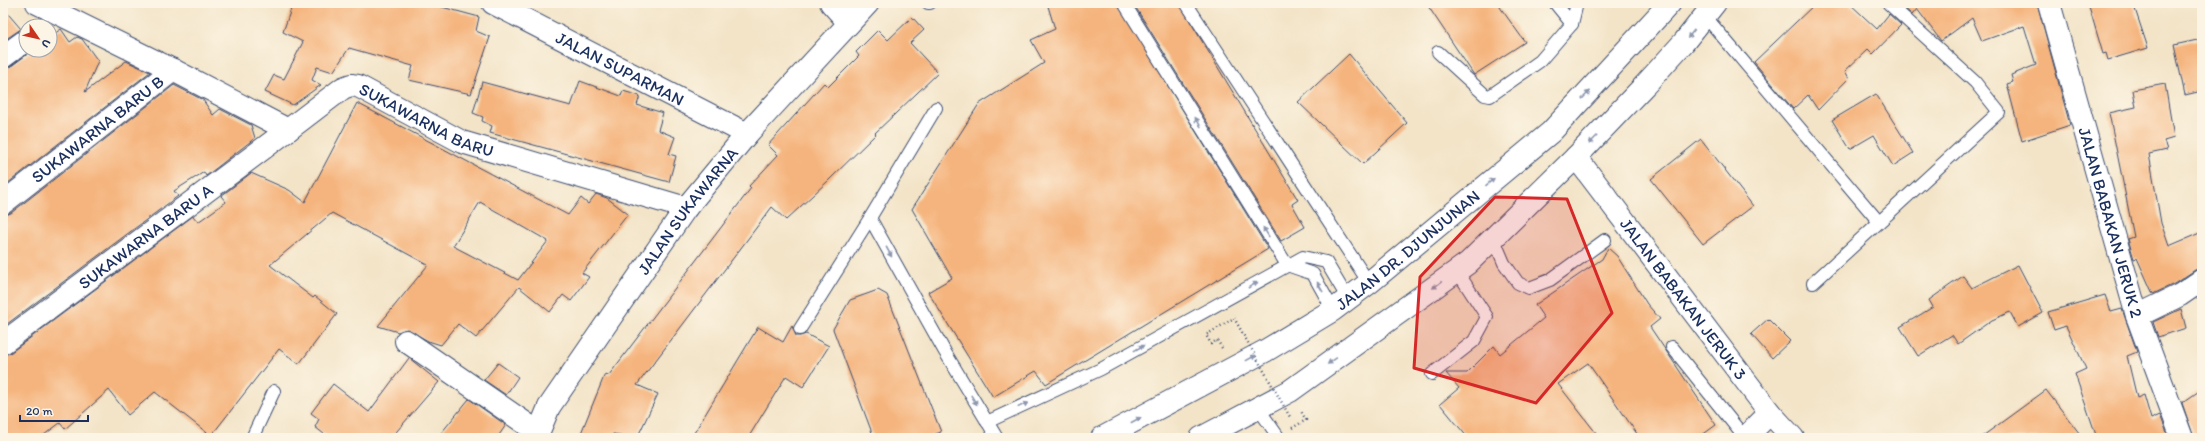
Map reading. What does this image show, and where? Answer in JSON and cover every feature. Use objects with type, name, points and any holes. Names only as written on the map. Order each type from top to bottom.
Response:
[{"type":"main road","points":[[37,3],[51,18]]},
{"type":"main road","name":"JALAN SUPARMAN","points":[[493,3],[747,134]]},
{"type":"main road","points":[[831,3],[849,23]]},
{"type":"main road","name":"JALAN DR. DJUNJUNAN","points":[[1102,438],[1252,358],[1341,304],[1369,283],[1551,132],[1670,3]]},
{"type":"main road","name":"JALAN BABAKAN JERUK 2","points":[[2049,3],[2136,316],[2182,438]]},
{"type":"main road","name":"JALAN SUKAWARNA","points":[[537,435],[549,407],[686,208],[747,134],[849,23],[864,4]]},
{"type":"main road","points":[[1214,435],[1258,408],[1290,391],[1468,263],[1576,157],[1645,85],[1710,9]]},
{"type":"main road","points":[[58,22],[172,70],[288,130]]},
{"type":"main road","points":[[3,57],[18,46]]},
{"type":"main road","name":"SUKAWARNA BARU B","points":[[3,203],[172,70]]},
{"type":"main road","name":"SUKAWARNA BARU","points":[[288,130],[343,88],[352,85],[358,86],[462,142],[686,208]]},
{"type":"main road","name":"SUKAWARNA BARU A","points":[[3,343],[288,130]]},
{"type":"main road","name":"JALAN BABAKAN JERUK 3","points":[[1576,157],[1770,413],[1793,438]]},
{"type":"main road","points":[[2136,316],[2180,295],[2202,280]]},
{"type":"main road","points":[[406,341],[537,435]]},
{"type":"main road","points":[[1745,438],[1770,413]]},
{"type":"lane","points":[[1124,3],[1287,265],[1313,274],[1341,304]]},
{"type":"lane","points":[[1186,3],[1369,283]]},
{"type":"lane","points":[[1555,3],[1572,24]]},
{"type":"lane","points":[[1438,52],[1485,95],[1490,96],[1540,61],[1572,24],[1577,3]]},
{"type":"lane","points":[[1813,283],[1999,112],[1975,82],[1888,3]]},
{"type":"lane","points":[[1710,9],[1879,222]]},
{"type":"lane","points":[[800,330],[936,108]]},
{"type":"lane","points":[[870,218],[941,345],[997,438]]},
{"type":"lane","points":[[1493,237],[1504,263],[1518,283],[1529,288],[1550,280],[1605,240]]},
{"type":"lane","points":[[987,422],[1101,369],[1303,257],[1326,262],[1341,304]]},
{"type":"lane","points":[[1432,374],[1474,342],[1487,317],[1457,271]]},
{"type":"lane","points":[[1672,347],[1745,438]]},
{"type":"lane","points":[[252,438],[274,391]]},
{"type":"lane","points":[[1258,408],[1280,438]]},
{"type":"path","points":[[1217,340],[1211,344],[1206,335],[1234,318],[1290,416]]},
{"type":"highlighted area","points":[[1495,197],[1567,199],[1612,313],[1536,403],[1414,368],[1420,277]]},
{"type":"building","points":[[293,3],[427,3],[479,17],[476,31],[490,37],[471,94],[409,80],[413,66],[349,48],[333,72],[317,67],[312,80],[321,85],[293,105],[265,92],[274,75],[284,79],[303,42],[283,32]]},
{"type":"building","points":[[1047,3],[1117,3],[1268,249],[1046,384],[1036,371],[993,397],[928,292],[952,278],[912,209],[979,104],[1044,63],[1031,40],[1055,29]]},
{"type":"building","points":[[1133,3],[1179,3],[1298,200],[1292,204],[1305,227],[1281,241]]},
{"type":"building","points":[[1426,3],[1497,3],[1525,42],[1474,75]]},
{"type":"building","points":[[1816,3],[1849,3],[1877,29],[1889,14],[1901,25],[1873,54],[1868,49],[1845,71],[1849,78],[1818,110],[1808,95],[1793,109],[1754,62]]},
{"type":"building","points":[[1899,3],[2037,3],[2070,125],[2022,141],[2007,84],[2013,82],[2011,75],[2036,65],[2024,26],[1982,41],[1972,18],[1941,41],[1917,9],[1912,15]]},
{"type":"building","points":[[2088,3],[2133,3],[2148,48],[2108,60],[2106,53],[2103,54]]},
{"type":"building","points":[[3,8],[18,26],[18,31],[3,41]]},
{"type":"building","points":[[912,17],[924,30],[910,43],[938,73],[786,220],[772,207],[637,385],[658,394],[637,438],[613,434],[612,438],[579,438],[605,374],[609,375],[751,188],[749,186],[778,155],[768,145],[824,83],[828,87],[859,56],[856,52],[878,30],[888,40]]},
{"type":"building","points":[[61,29],[70,42],[77,37],[82,39],[98,61],[85,92],[126,61],[150,72],[3,187],[3,69],[10,67],[22,58],[58,58],[58,31]]},
{"type":"building","points":[[2202,39],[2202,91],[2185,95],[2174,45]]},
{"type":"building","points":[[1349,54],[1407,123],[1363,164],[1298,102]]},
{"type":"building","points":[[580,81],[621,96],[623,91],[640,96],[637,105],[663,113],[658,130],[675,137],[669,154],[676,156],[669,182],[490,133],[492,126],[482,121],[483,117],[473,113],[482,82],[571,106]]},
{"type":"building","points":[[2165,84],[2174,138],[2164,141],[2167,150],[2149,154],[2161,223],[2169,246],[2202,232],[2202,268],[2195,270],[2174,284],[2153,294],[2137,258],[2134,259],[2128,239],[2134,237],[2109,113],[2136,107],[2133,90]]},
{"type":"building","points":[[174,85],[203,100],[213,115],[220,109],[251,125],[255,138],[206,176],[204,172],[174,191],[178,196],[3,327],[3,215],[11,213]]},
{"type":"building","points":[[1876,94],[1913,153],[1893,166],[1874,135],[1850,149],[1832,120]]},
{"type":"building","points":[[357,103],[568,215],[581,198],[588,204],[596,194],[607,198],[628,214],[582,273],[589,277],[571,301],[563,295],[550,312],[519,287],[476,338],[458,324],[441,345],[428,341],[407,329],[398,332],[378,326],[428,265],[332,213],[270,265],[313,298],[315,296],[337,314],[299,364],[279,349],[211,436],[155,392],[128,415],[109,390],[65,429],[60,423],[40,438],[3,438],[3,355],[10,353],[193,216],[198,222],[226,202],[221,196],[251,173],[289,190],[305,202]],"holes":[[[480,202],[548,241],[518,280],[453,246]]]},
{"type":"building","points":[[1701,139],[1753,206],[1703,244],[1651,179]]},
{"type":"building","points":[[1608,248],[1617,256],[1647,304],[1660,319],[1650,327],[1716,425],[1698,438],[1640,438],[1588,363],[1558,384],[1600,438],[1468,438],[1440,404],[1459,388],[1446,373],[1467,373],[1494,346],[1500,354],[1544,318],[1535,305],[1602,259]]},
{"type":"building","points":[[2018,265],[2043,313],[2018,327],[2010,312],[1992,320],[1958,344],[1952,335],[1918,356],[1900,327],[1933,307],[1929,300],[1963,276],[1972,288]]},
{"type":"building","points":[[878,290],[887,295],[941,432],[925,438],[874,438],[833,329],[850,300]]},
{"type":"building","points":[[2105,295],[2111,312],[2122,309],[2137,352],[2127,356],[2137,398],[2144,395],[2151,419],[2160,415],[2169,438],[2097,438],[2075,374],[2086,369],[2066,326],[2054,330],[2048,312]]},
{"type":"building","points":[[2181,309],[2186,328],[2158,337],[2153,322]]},
{"type":"building","points":[[1768,319],[1790,341],[1772,358],[1751,334]]},
{"type":"building","points":[[792,326],[796,336],[806,334],[829,346],[803,387],[786,376],[748,438],[691,438],[758,327],[783,342]]},
{"type":"building","points":[[409,358],[439,382],[391,438],[329,438],[315,427],[319,419],[311,413],[333,384],[369,412]]},
{"type":"building","points":[[498,363],[518,377],[506,395],[484,380]]},
{"type":"building","points":[[2202,389],[2202,438],[2194,438],[2182,403]]},
{"type":"building","points":[[2046,390],[2083,438],[1980,438]]},
{"type":"building","points":[[469,399],[506,425],[497,438],[437,438]]}]
